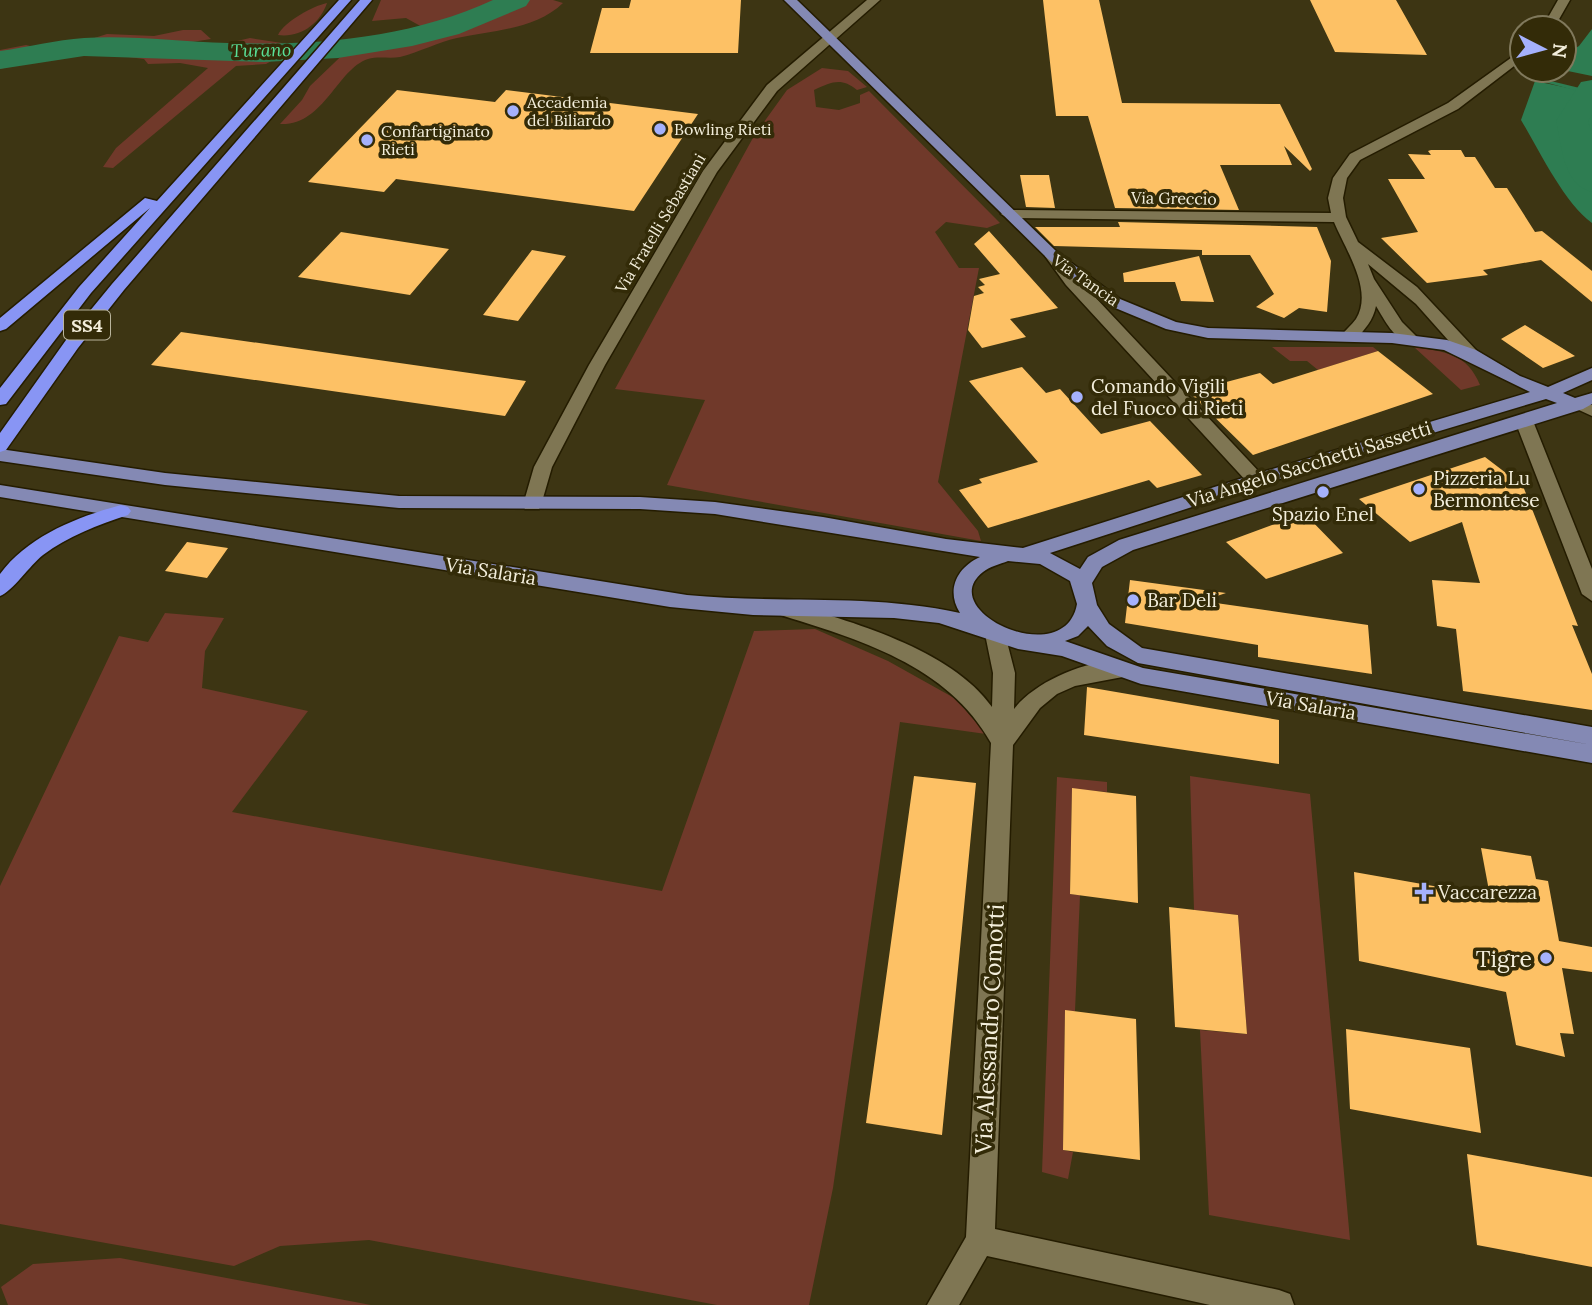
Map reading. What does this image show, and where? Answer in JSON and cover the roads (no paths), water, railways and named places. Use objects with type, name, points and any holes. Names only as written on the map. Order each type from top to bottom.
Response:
[{"type":"highway","name":"SS4","points":[[0,400],[85,290],[345,0]]},
{"type":"highway","name":"SS4","points":[[0,446],[87,325],[366,0]]},
{"type":"highway","points":[[0,326],[215,145]]},
{"type":"highway","points":[[0,589],[26,558],[57,537],[85,522],[121,511]]},
{"type":"main road","name":"Via Tancia","points":[[790,0],[1052,257],[1114,302],[1172,326],[1237,335],[1349,336],[1411,339],[1447,345],[1470,354],[1514,380],[1587,405]]},
{"type":"main road","points":[[1470,354],[1498,387],[1497,407]]},
{"type":"main road","name":"Via Angelo Sacchetti Sassetti","points":[[1015,554],[1570,386],[1592,373]]},
{"type":"main road","name":"Via Angelo Sacchetti Sassetti","points":[[1081,584],[1095,562],[1126,545],[1342,475],[1587,405]]},
{"type":"main road","points":[[0,455],[345,498],[442,504],[640,503],[715,509],[823,523],[956,548],[1015,554],[1058,563],[1081,584],[1087,605],[1076,627],[1050,640],[1033,642],[989,631],[962,603],[961,590],[965,577],[974,566],[1015,554]]},
{"type":"main road","name":"Via Salaria","points":[[8,492],[670,600],[783,608],[912,612],[943,616],[989,631]]},
{"type":"main road","name":"Via Salaria","points":[[1087,605],[1095,623],[1108,637],[1138,655],[1592,736]]},
{"type":"main road","name":"Via Salaria","points":[[1033,642],[1065,649],[1120,670],[1592,754]]},
{"type":"street","name":"Via Fratelli Sebastiani","points":[[532,505],[537,481],[561,433],[710,171],[772,88],[874,0]]},
{"type":"street","points":[[1411,339],[1396,325],[1366,281],[1339,218],[1335,200],[1337,179],[1355,157],[1453,106],[1508,65]]},
{"type":"street","name":"Via Greccio","points":[[1007,214],[1339,218]]},
{"type":"street","points":[[1348,240],[1371,261],[1387,270],[1447,325],[1470,354]]},
{"type":"street","points":[[1052,257],[1072,282],[1256,480]]},
{"type":"street","points":[[1349,336],[1365,319],[1369,303],[1366,281]]},
{"type":"street","points":[[1524,421],[1592,594]]},
{"type":"street","points":[[783,608],[863,634],[944,677],[976,702],[1002,743],[1033,699],[1056,686],[1090,674],[1120,670]]},
{"type":"street","name":"Via Alessandro Comotti","points":[[942,1305],[980,1240],[1004,673],[989,631]]},
{"type":"street","points":[[980,1240],[1279,1305]]},
{"type":"waterway","name":"Turano","points":[[0,60],[84,47],[264,53],[338,49],[376,44],[448,28],[483,16],[516,0]]},
{"type":"waterway","points":[[1558,84],[1592,93]]},
{"type":"waterway","points":[[1592,89],[1572,121],[1587,176],[1592,182]]},
{"type":"place","name":"Accademia del Biliardo","points":[[513,111]]},
{"type":"place","name":"Bowling Rieti","points":[[660,129]]},
{"type":"place","name":"Confartiginato Rieti","points":[[367,140]]},
{"type":"place","name":"Comando Vigili del Fuoco di Rieti","points":[[1077,397]]},
{"type":"place","name":"Pizzeria Lu Bermontese","points":[[1419,489]]},
{"type":"place","name":"Spazio Enel","points":[[1323,492]]},
{"type":"place","name":"Bar Deli","points":[[1133,600]]},
{"type":"place","name":"Vaccarezza","points":[[1424,892]]},
{"type":"place","name":"Tigre","points":[[1546,958]]}]
